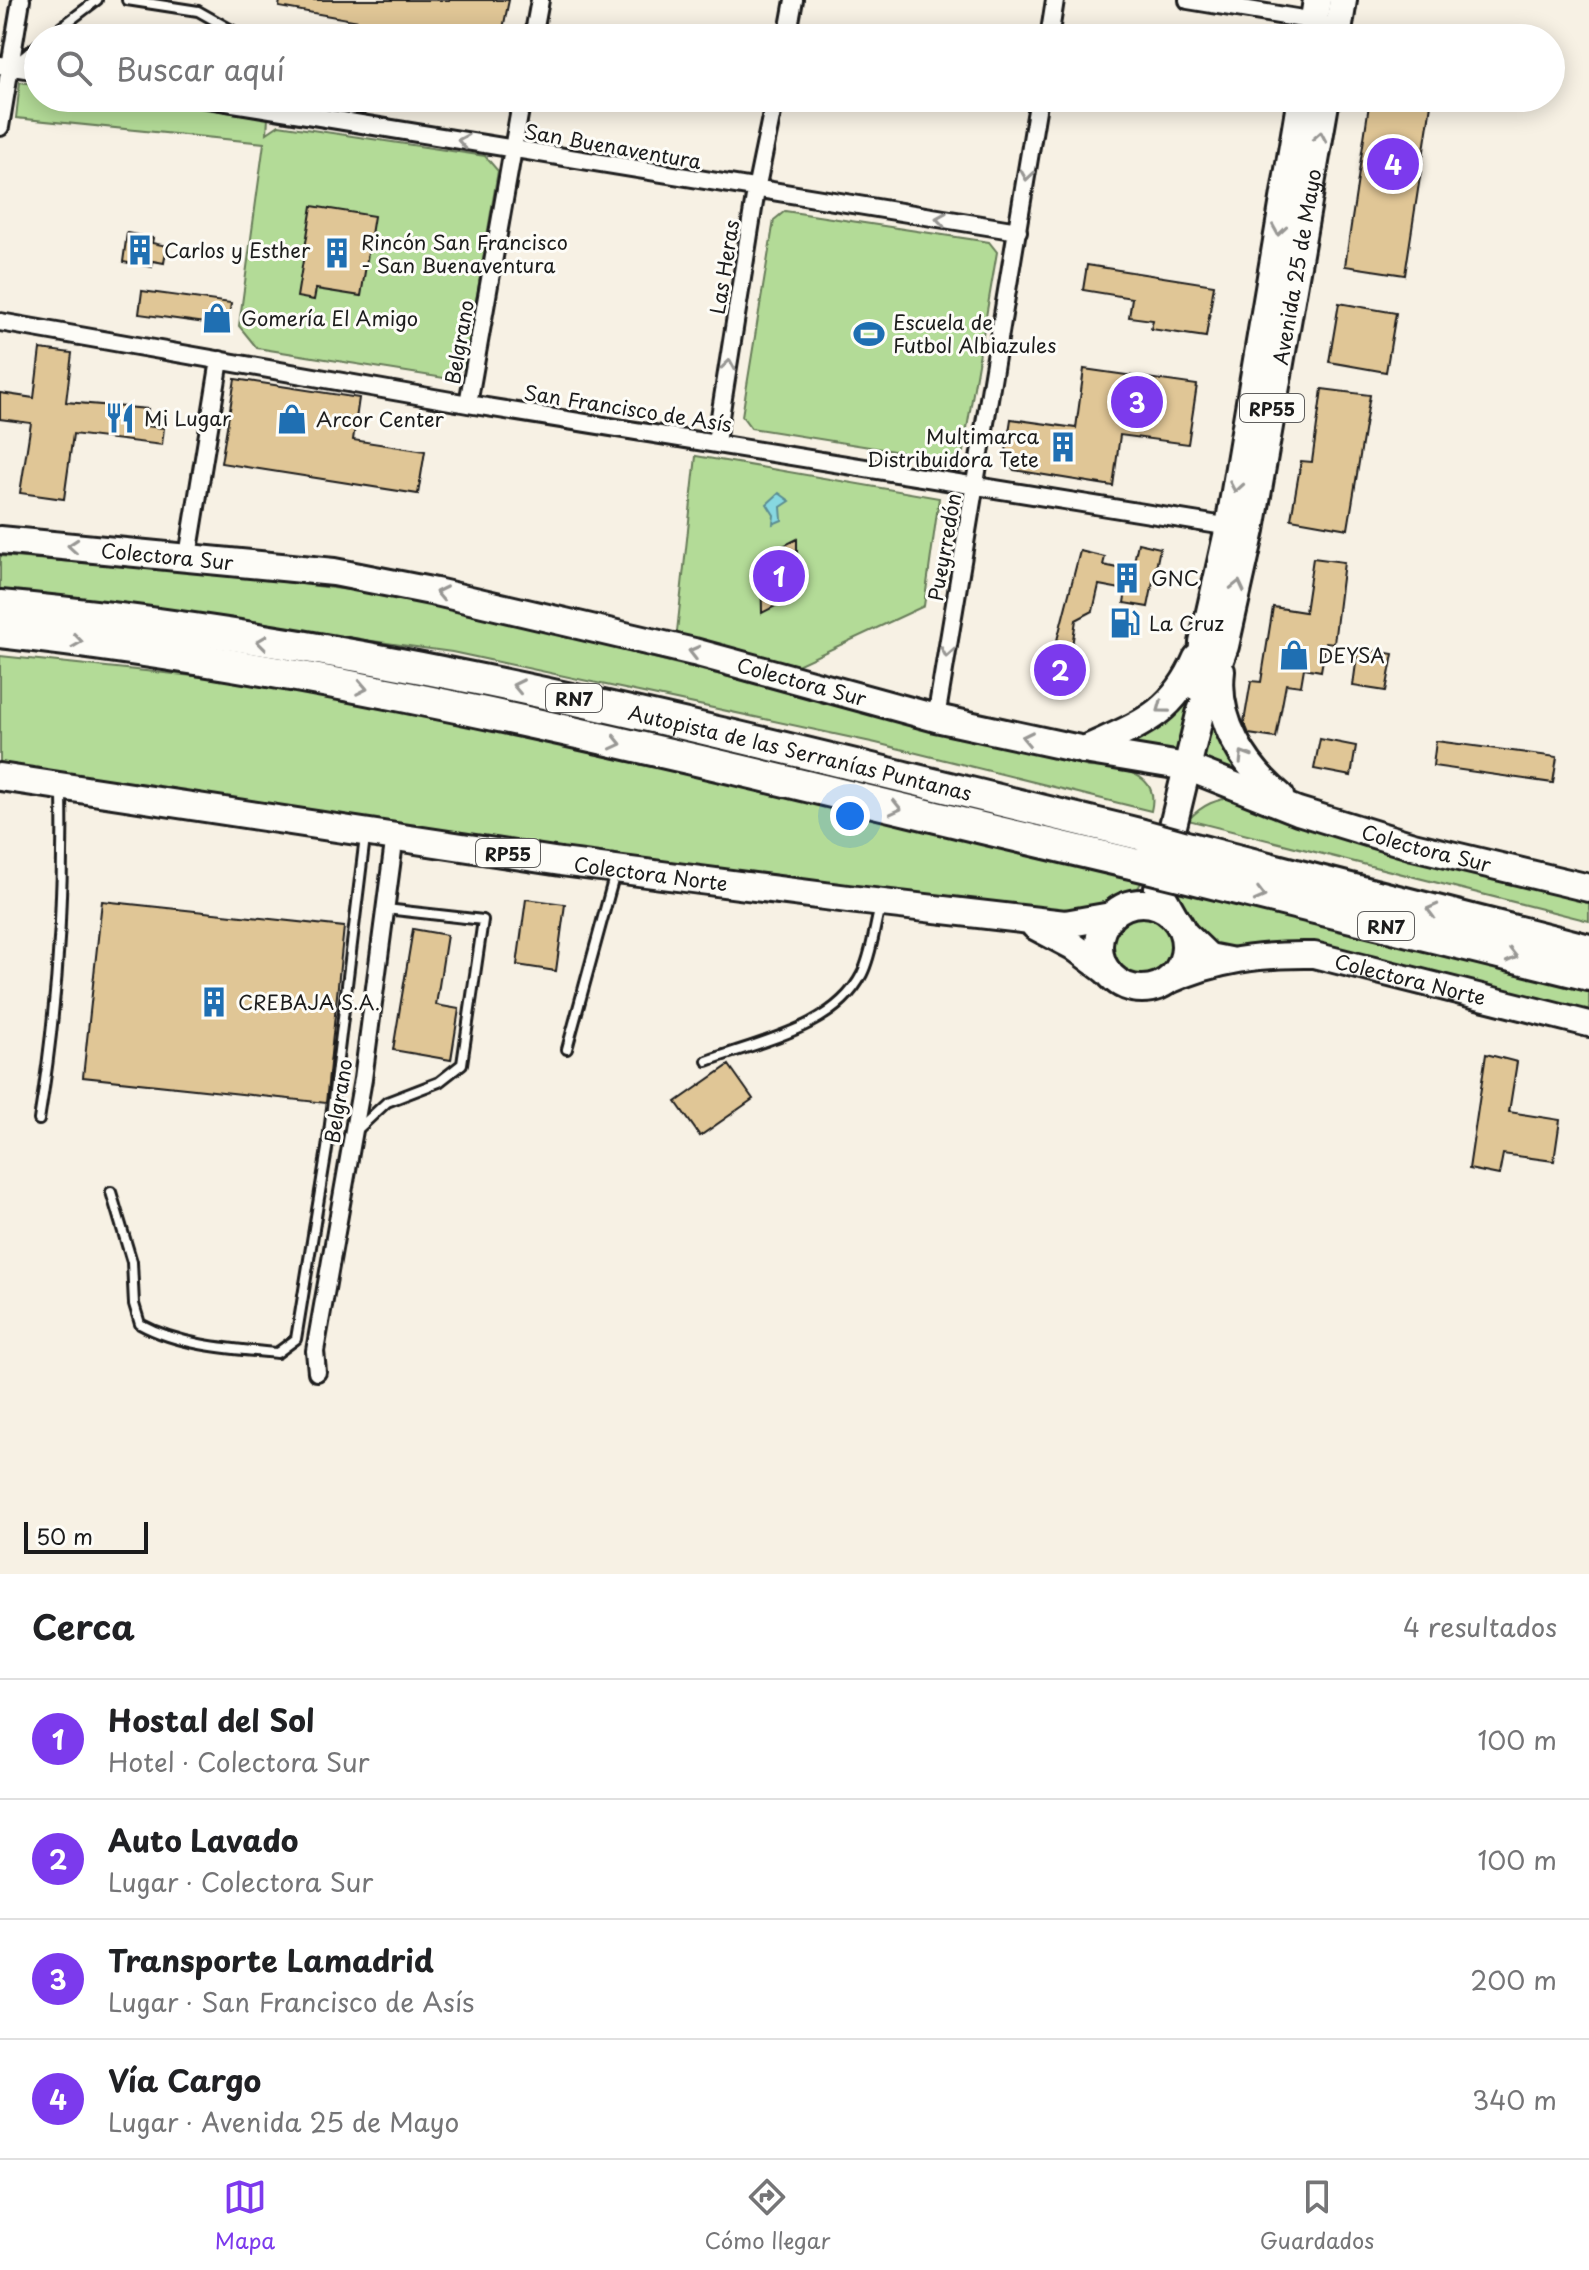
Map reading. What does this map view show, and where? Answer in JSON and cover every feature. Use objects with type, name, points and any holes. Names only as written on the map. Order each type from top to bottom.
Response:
[{"type":"highway","name":"Autopista de las Serranías Puntanas","points":[[0,604],[400,663],[523,687],[1162,856],[1589,975]]},
{"type":"highway","name":"Autopista de las Serranías Puntanas","points":[[0,632],[135,649],[364,688],[1162,856],[1589,950]]},
{"type":"main road","name":"Avenida 25 de Mayo","points":[[1285,271],[1300,112]]},
{"type":"main road","name":"Avenida 25 de Mayo","points":[[1118,911],[1150,887],[1187,767],[1240,529],[1285,271],[1323,112]]},
{"type":"main road","name":"Colectora Sur","points":[[0,540],[334,572],[436,592],[694,652],[936,718],[1084,750],[1187,767],[1298,811],[1413,846],[1589,888]]},
{"type":"main road","points":[[1084,750],[1141,723],[1171,703],[1214,645]]},
{"type":"main road","points":[[1214,645],[1219,686],[1231,733],[1260,780],[1298,811]]},
{"type":"main road","name":"Colectora Norte","points":[[0,777],[616,868],[881,902],[1065,924],[1118,911]]},
{"type":"main road","name":"Avenida 25 de Mayo","points":[[1162,856],[1158,888],[1179,925]]},
{"type":"main road","name":"RP55","points":[[1167,982],[1140,989],[1126,986],[1108,972],[1099,953],[1099,938],[1118,911],[1155,904],[1179,925]]},
{"type":"main road","name":"Colectora Norte","points":[[1017,917],[1073,946],[1108,972]]},
{"type":"main road","points":[[1167,982],[1183,960],[1179,925]]},
{"type":"street","points":[[0,127],[5,66],[21,0]]},
{"type":"street","points":[[536,24],[540,0]]},
{"type":"street","points":[[790,24],[794,0]]},
{"type":"street","points":[[1051,24],[1055,0]]},
{"type":"street","points":[[1188,0],[1327,20]]},
{"type":"street","name":"San Buenaventura","points":[[287,112],[1018,231]]},
{"type":"street","name":"Belgrano","points":[[468,404],[520,112]]},
{"type":"street","name":"Las Heras","points":[[716,442],[756,190],[772,112]]},
{"type":"street","name":"Pueyrredón","points":[[936,718],[1037,112]]},
{"type":"street","name":"San Francisco de Asís","points":[[0,322],[468,404],[1240,529]]},
{"type":"street","points":[[188,556],[220,360]]},
{"type":"street","name":"Belgrano","points":[[317,1372],[315,1351],[353,1133],[395,835]]},
{"type":"street","points":[[1179,925],[1209,956],[1231,960]]},
{"type":"street","name":"Colectora Norte","points":[[1167,982],[1195,969],[1231,960],[1271,954],[1314,955],[1589,1024]]},
{"type":"lane","points":[[65,24],[97,0]]},
{"type":"lane","points":[[127,0],[198,11],[221,24]]},
{"type":"lane","points":[[5,66],[24,54]]},
{"type":"lane","points":[[39,1120],[48,1063],[64,881],[62,787]]},
{"type":"lane","points":[[111,1192],[132,1262],[134,1304],[140,1324],[158,1334],[224,1348],[277,1353],[296,1339],[327,1149],[366,830]]},
{"type":"lane","points":[[567,1049],[616,868]]},
{"type":"lane","points":[[707,1061],[815,1021],[845,999],[863,972],[881,902]]},
{"type":"lane","points":[[353,1133],[387,1102],[439,1082],[462,1064],[465,1050],[483,920],[386,909]]},
{"type":"green space","name":"Rincón San Francisco - San Buenaventura","points":[[20,82],[24,83],[24,112],[226,112],[268,118],[267,133],[279,125],[485,156],[498,171],[465,366],[450,379],[257,348],[239,326],[264,143],[16,118]]},
{"type":"green space","name":"Escuela de Futbol Albiazules","points":[[785,211],[989,242],[997,252],[963,452],[950,460],[751,428],[742,416],[774,220]]},
{"type":"green space","points":[[696,456],[939,498],[924,606],[791,668],[676,641]]},
{"type":"green space","points":[[0,556],[221,574],[365,592],[486,616],[1089,767],[1135,774],[1150,787],[1151,811],[876,743],[452,652],[0,590]]},
{"type":"green space","points":[[0,656],[213,678],[395,705],[1146,876],[1133,895],[1090,916],[379,824],[0,763]]},
{"type":"green space","points":[[1193,697],[1177,759],[1110,750],[1145,736]]},
{"type":"green space","points":[[1208,706],[1246,777],[1200,764]]},
{"type":"green space","points":[[1238,797],[1328,835],[1409,858],[1589,901],[1589,921],[1188,820],[1210,803]]},
{"type":"green space","points":[[1173,882],[1589,985],[1589,1017],[1309,949],[1237,953],[1207,946],[1174,903]]},
{"type":"green space","points":[[1142,912],[1167,922],[1177,947],[1167,972],[1142,982],[1117,972],[1107,947],[1117,922]]},
{"type":"water","points":[[779,493],[790,501],[781,507],[782,520],[773,524],[774,515],[767,504]]},
{"type":"building","points":[[280,0],[509,0],[504,24],[376,24],[279,7]]},
{"type":"building","points":[[1368,112],[1430,112],[1405,275],[1345,266]]},
{"type":"building","name":"Rincón San Francisco - San Buenaventura","points":[[312,206],[374,216],[361,296],[316,289],[314,300],[297,297]]},
{"type":"building","name":"Carlos y Esther","points":[[127,233],[153,238],[152,243],[167,246],[164,263],[153,261],[152,267],[123,262]]},
{"type":"building","points":[[1087,265],[1214,285],[1206,337],[1151,329],[1153,320],[1129,317],[1132,298],[1083,290]]},
{"type":"building","points":[[142,291],[231,303],[228,326],[139,314]]},
{"type":"building","points":[[1339,303],[1396,313],[1386,372],[1329,362]]},
{"type":"building","points":[[40,349],[72,353],[66,402],[148,409],[146,426],[164,428],[162,445],[73,434],[64,499],[20,493],[31,423],[0,419],[0,393],[34,398]]},
{"type":"building","points":[[1084,369],[1197,385],[1188,444],[1120,435],[1113,486],[1014,470],[1005,459],[1011,419],[1076,428]]},
{"type":"building","name":"Arcor Center","points":[[235,379],[359,398],[353,440],[425,451],[418,494],[221,463]]},
{"type":"building","points":[[1322,389],[1370,395],[1348,529],[1291,519],[1301,461],[1312,462]]},
{"type":"building","points":[[797,539],[797,595],[762,613],[761,557]]},
{"type":"building","points":[[1138,543],[1160,548],[1148,607],[1124,603],[1126,590],[1099,585],[1093,611],[1076,620],[1065,691],[1045,687],[1080,551],[1105,557],[1103,565],[1132,571]]},
{"type":"building","points":[[1313,558],[1344,562],[1334,643],[1326,642],[1321,671],[1304,668],[1301,686],[1286,684],[1276,738],[1249,734],[1244,722],[1251,681],[1261,682],[1273,607],[1305,612]]},
{"type":"building","points":[[1358,648],[1393,654],[1386,691],[1353,686]]},
{"type":"building","points":[[1320,739],[1356,746],[1351,776],[1314,769]]},
{"type":"building","points":[[1436,741],[1557,757],[1553,783],[1433,766]]},
{"type":"building","points":[[526,899],[565,904],[556,971],[517,965]]},
{"type":"building","name":"CREBAJA S.A.","points":[[102,901],[344,927],[326,1103],[83,1077]]},
{"type":"building","points":[[413,929],[447,935],[436,1005],[459,1009],[451,1060],[393,1050]]},
{"type":"building","points":[[1486,1054],[1517,1062],[1509,1112],[1560,1120],[1554,1161],[1503,1154],[1499,1175],[1469,1169]]},
{"type":"building","points":[[729,1065],[753,1099],[700,1136],[676,1102]]},
{"type":"place","name":"Vía Cargo","points":[[1393,164]]},
{"type":"place","name":"Carlos y Esther","points":[[140,250]]},
{"type":"place","name":"Rincón San Francisco - San Buenaventura","points":[[337,253]]},
{"type":"place","name":"Gomería El Amigo","points":[[217,318]]},
{"type":"place","name":"Escuela de Futbol Albiazules","points":[[869,334]]},
{"type":"place","name":"Transporte Lamadrid","points":[[1137,402]]},
{"type":"place","name":"Mi Lugar","points":[[120,418]]},
{"type":"place","name":"Arcor Center","points":[[292,419]]},
{"type":"place","name":"Multimarca Distribuidora Tete","points":[[1063,447]]},
{"type":"place","name":"Hostal del Sol","points":[[779,576]]},
{"type":"place","name":"GNC","points":[[1127,578]]},
{"type":"place","name":"La Cruz","points":[[1125,623]]},
{"type":"place","name":"DEYSA","points":[[1294,655]]},
{"type":"place","name":"Auto Lavado","points":[[1060,670]]},
{"type":"place","name":"CREBAJA S.A.","points":[[214,1002]]}]
